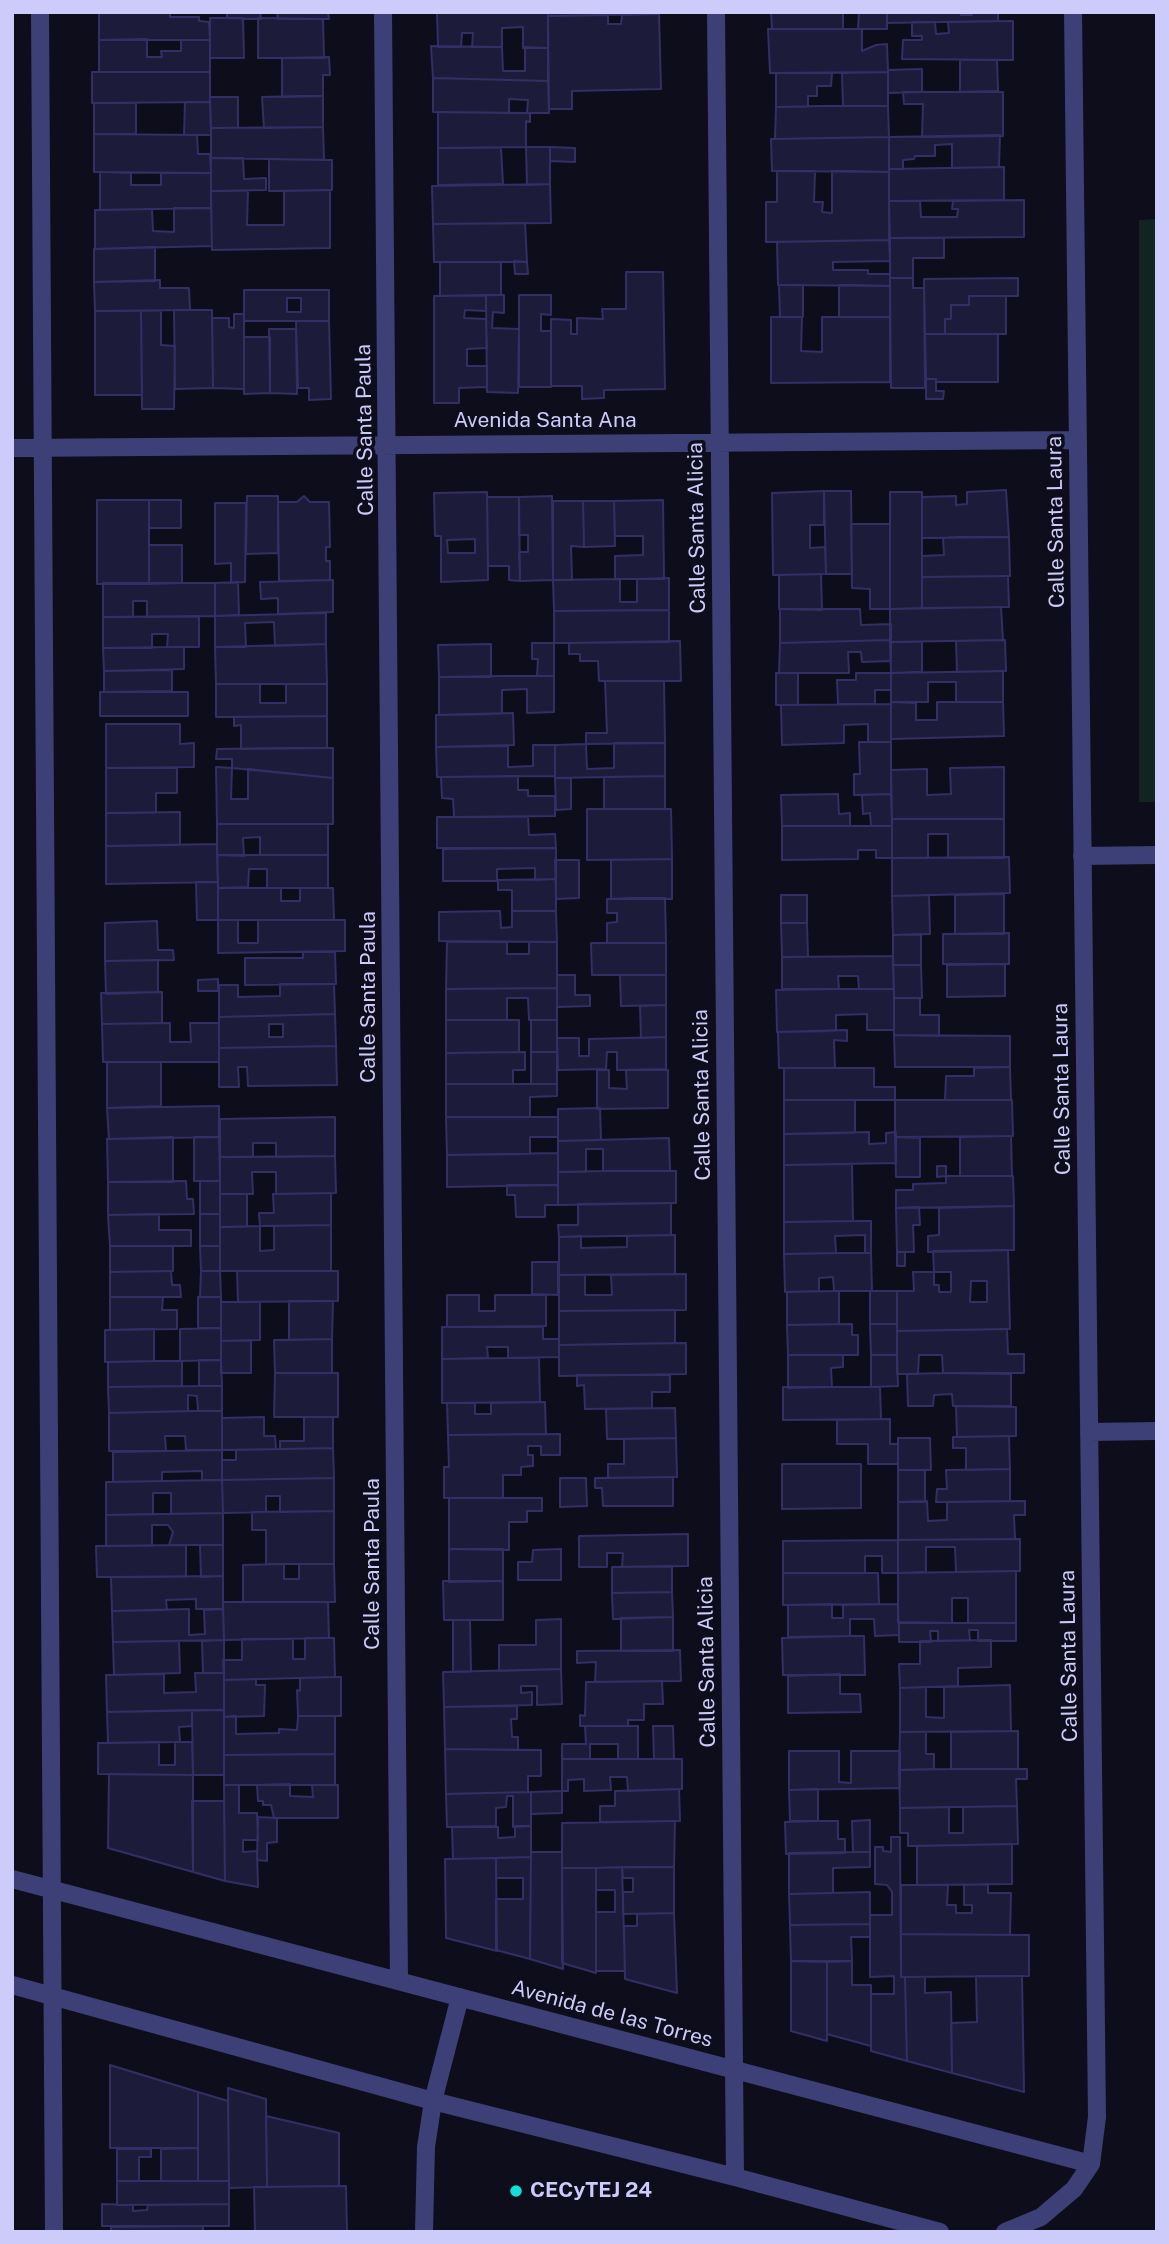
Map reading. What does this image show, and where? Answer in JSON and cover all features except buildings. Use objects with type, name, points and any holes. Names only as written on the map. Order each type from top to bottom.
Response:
[{"type":"street","points":[[40,12],[54,2232]]},
{"type":"street","name":"Calle Santa Paula","points":[[383,12],[399,1981]]},
{"type":"street","name":"Calle Santa Alicia","points":[[716,12],[735,2176]]},
{"type":"street","name":"Calle Santa Laura","points":[[1073,12],[1097,2117],[1091,2164]]},
{"type":"street","name":"Avenida Santa Ana","points":[[12,448],[1077,440]]},
{"type":"street","points":[[1082,856],[1157,855]]},
{"type":"street","points":[[1089,1432],[1157,1431]]},
{"type":"street","name":"Avenida de las Torres","points":[[12,1879],[1091,2164]]},
{"type":"street","points":[[12,1985],[433,2101],[735,2176],[940,2232]]},
{"type":"street","points":[[424,2232],[426,2147],[433,2101],[460,1997]]},
{"type":"street","points":[[1005,2232],[1041,2217],[1074,2189],[1091,2164]]},
{"type":"green space","points":[[1157,219],[1157,802],[1139,802],[1139,220]]},
{"type":"place","name":"CECyTEJ 24","points":[[516,2191]]}]
